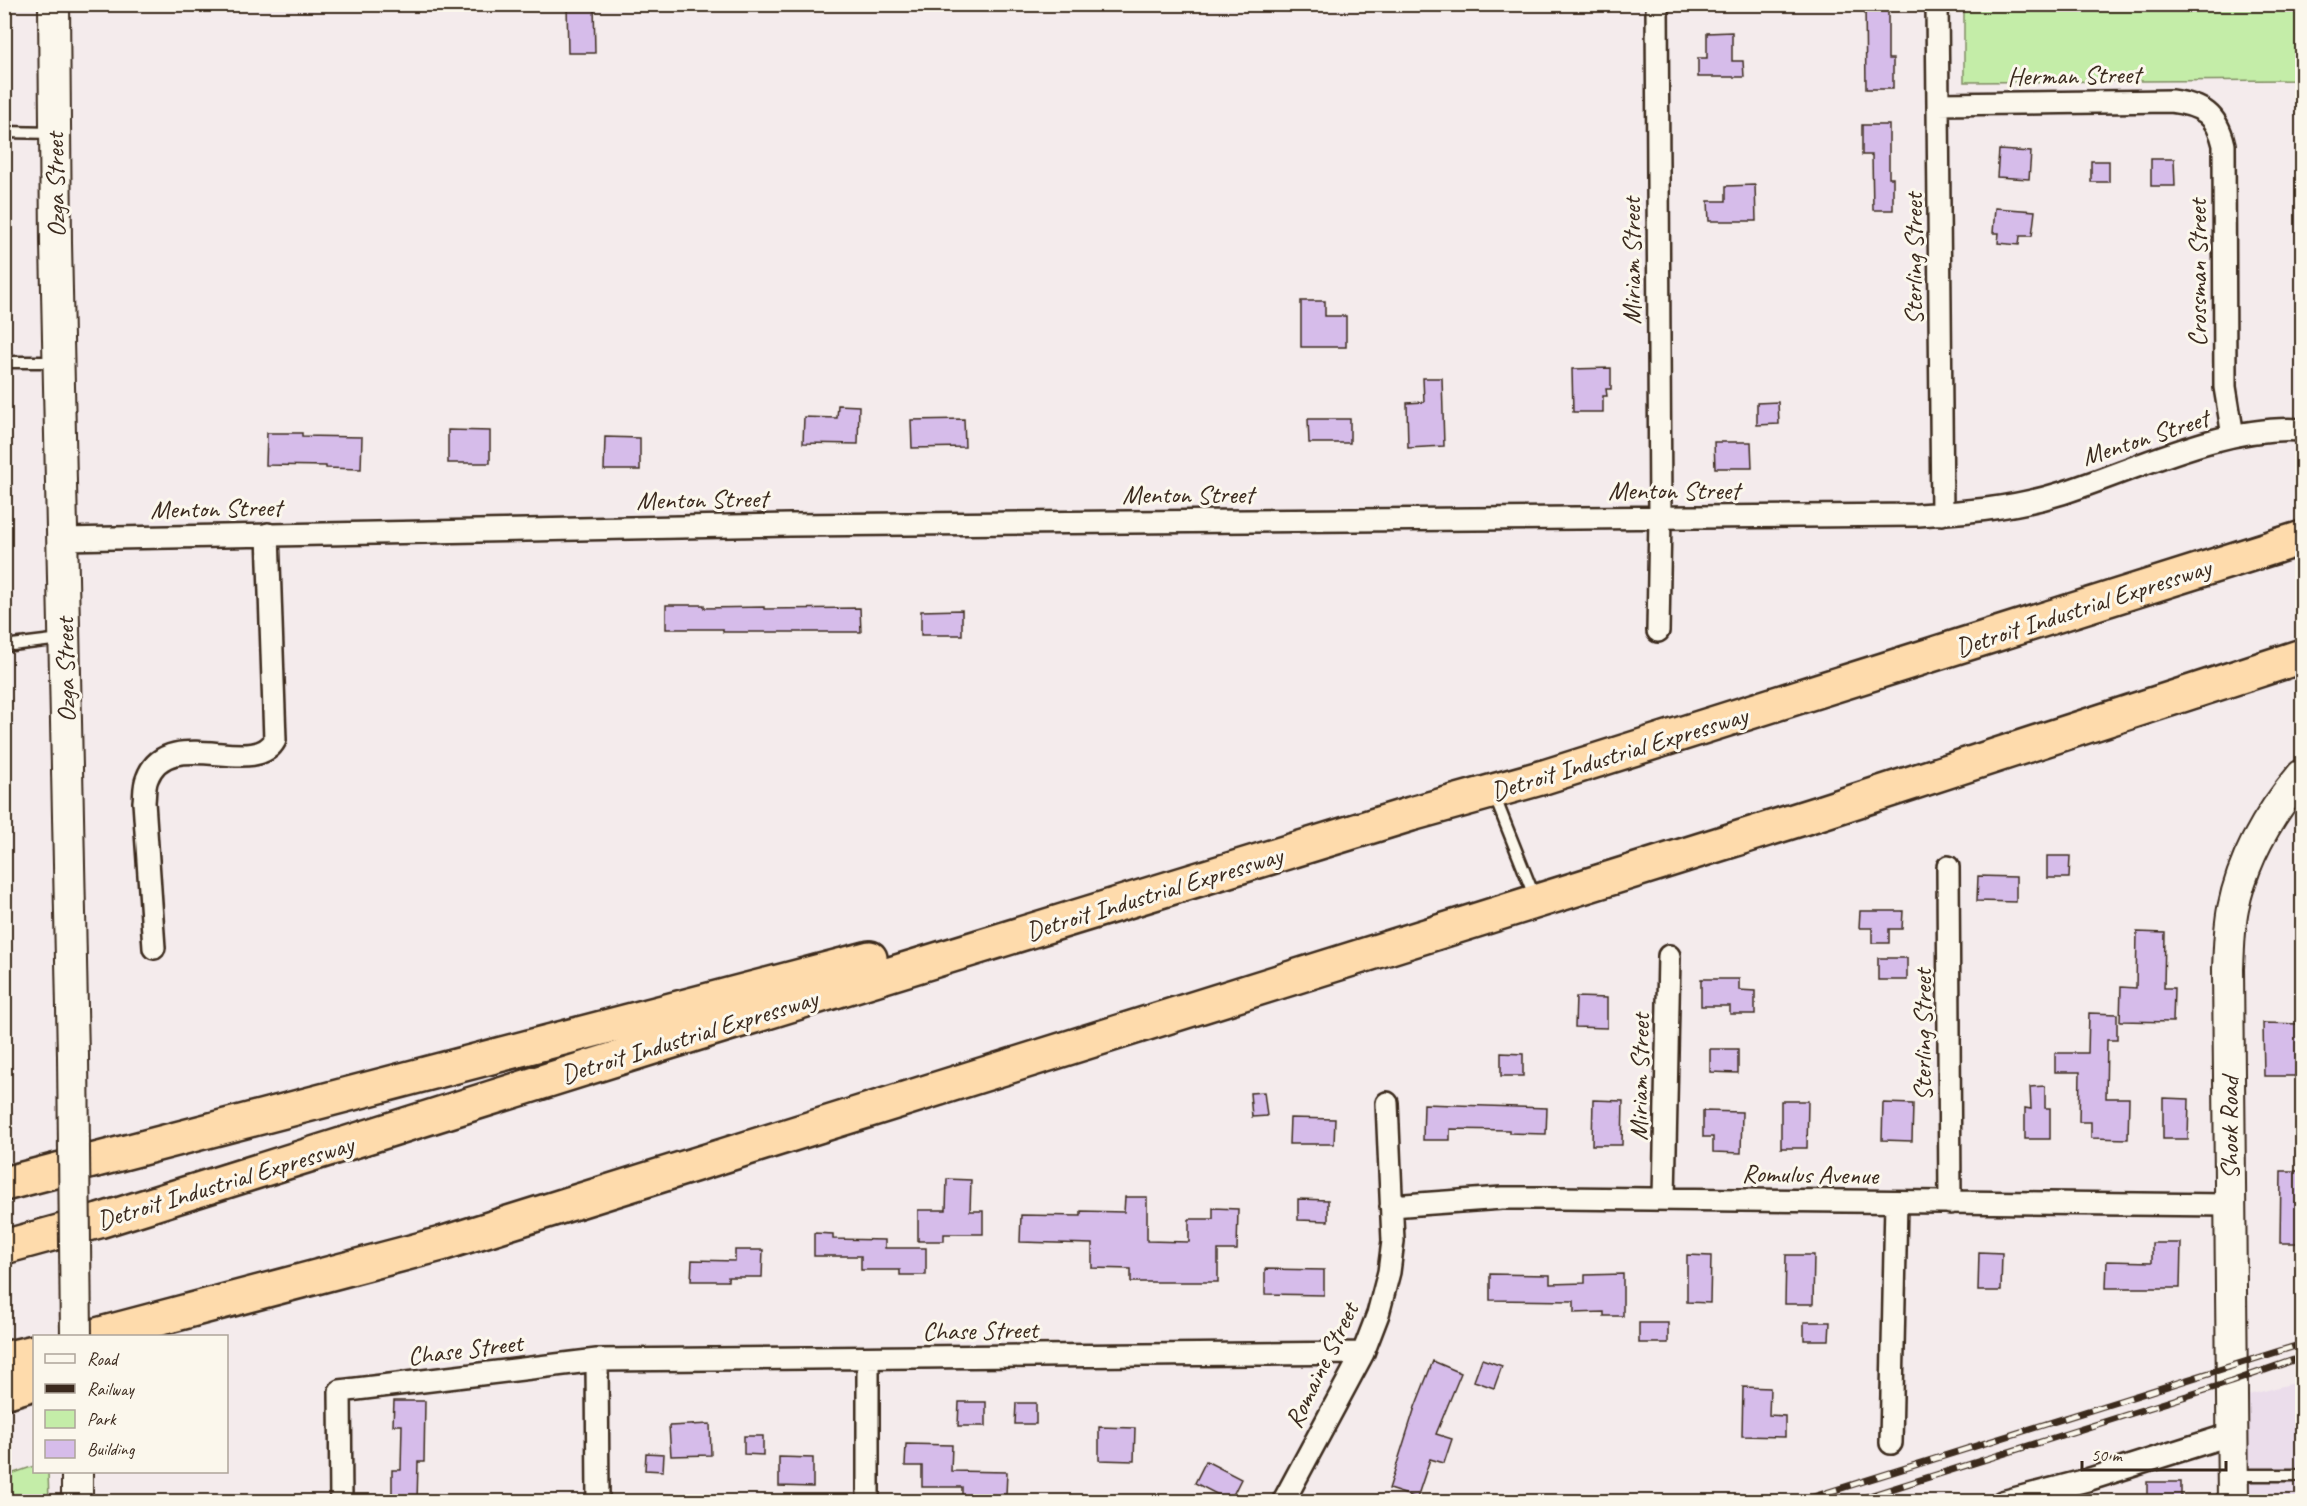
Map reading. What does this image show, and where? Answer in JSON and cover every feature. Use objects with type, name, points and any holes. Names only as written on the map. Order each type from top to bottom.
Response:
[{"type":"highway","name":"Detroit Industrial Expressway","points":[[4,1247],[132,1211],[674,1040],[1411,814],[1493,792],[2302,538]]},
{"type":"highway","points":[[97,1335],[331,1275],[473,1234],[1808,817],[2302,656]]},
{"type":"highway","points":[[4,1184],[803,976],[1411,814]]},
{"type":"highway","points":[[4,1170],[112,1156]]},
{"type":"highway","points":[[181,1335],[331,1275]]},
{"type":"highway","points":[[4,1359],[33,1352]]},
{"type":"highway","points":[[4,1392],[33,1383]]},
{"type":"street","name":"Ozga Street","points":[[54,4],[58,362],[73,1056],[76,1335]]},
{"type":"street","name":"Miriam Street","points":[[1657,4],[1660,517],[1658,631]]},
{"type":"street","name":"Sterling Street","points":[[1938,4],[1942,514]]},
{"type":"street","name":"Herman Street","points":[[1938,104],[2171,101],[2188,103],[2208,114]]},
{"type":"street","name":"Crossman Street","points":[[2208,114],[2220,131],[2224,145],[2225,387],[2233,436]]},
{"type":"street","name":"Menton Street","points":[[62,539],[802,525],[1942,514],[1996,508],[2060,494],[2190,447],[2233,436],[2302,430]]},
{"type":"street","points":[[154,948],[144,802],[146,780],[154,766],[166,756],[177,753],[237,755],[261,752],[271,747],[275,740],[268,534]]},
{"type":"street","name":"Shook Road","points":[[2233,1488],[2228,969],[2232,910],[2245,866],[2263,828],[2280,800],[2302,774]]},
{"type":"street","name":"Sterling Street","points":[[1948,867],[1950,1203]]},
{"type":"street","name":"Miriam Street","points":[[1664,1198],[1669,956]]},
{"type":"street","name":"Romaine Street","points":[[1283,1502],[1363,1353],[1378,1314],[1389,1272],[1393,1241],[1387,1103]]},
{"type":"street","name":"Romulus Avenue","points":[[1391,1206],[1502,1198],[2229,1205]]},
{"type":"street","points":[[1891,1443],[1896,1202]]},
{"type":"street","name":"Chase Street","points":[[341,1502],[340,1391],[597,1360],[1363,1353]]},
{"type":"street","points":[[868,1358],[868,1502]]},
{"type":"street","points":[[597,1360],[598,1502]]},
{"type":"street","points":[[2002,1502],[2087,1480],[2232,1434]]},
{"type":"street","points":[[77,1473],[77,1502]]},
{"type":"lane","points":[[4,132],[55,133]]},
{"type":"lane","points":[[4,362],[58,362]]},
{"type":"lane","points":[[4,646],[64,639]]},
{"type":"lane","points":[[1493,792],[1536,901]]},
{"type":"lane","points":[[2233,1488],[2302,1475]]},
{"type":"shaded area","points":[[2302,1381],[2302,1501],[2243,1501],[2241,1397]]},
{"type":"green space","points":[[1964,5],[2302,5],[2302,80],[1964,82]]},
{"type":"green space","points":[[33,1466],[33,1473],[48,1473],[49,1501],[5,1501],[5,1476]]},
{"type":"building","points":[[567,4],[594,4],[595,53],[568,53]]},
{"type":"building","points":[[1865,4],[1888,4],[1888,59],[1893,59],[1893,89],[1866,89]]},
{"type":"building","points":[[1732,32],[1732,61],[1743,61],[1744,77],[1698,77],[1698,58],[1707,58],[1707,33]]},
{"type":"building","points":[[1862,125],[1889,125],[1889,178],[1893,178],[1893,210],[1873,210],[1872,155],[1862,155]]},
{"type":"building","points":[[1999,150],[2031,152],[2029,179],[1997,177]]},
{"type":"building","points":[[2151,159],[2174,159],[2175,186],[2151,186]]},
{"type":"building","points":[[2091,161],[2109,161],[2109,182],[2091,182]]},
{"type":"building","points":[[1755,185],[1756,221],[1709,221],[1708,201],[1726,201],[1726,186]]},
{"type":"building","points":[[1995,208],[2035,211],[2032,236],[2020,236],[2019,245],[1998,243],[1999,233],[1993,233]]},
{"type":"building","points":[[1301,301],[1325,301],[1325,316],[1346,316],[1346,347],[1301,347]]},
{"type":"building","points":[[1611,368],[1611,389],[1606,389],[1607,396],[1603,396],[1603,412],[1573,412],[1572,369]]},
{"type":"building","points":[[1423,378],[1442,378],[1444,446],[1408,448],[1407,403],[1424,402]]},
{"type":"building","points":[[1778,402],[1779,424],[1757,425],[1757,403]]},
{"type":"building","points":[[838,405],[859,406],[858,444],[803,443],[804,417],[837,418]]},
{"type":"building","points":[[964,419],[965,447],[912,448],[911,420]]},
{"type":"building","points":[[1308,419],[1350,419],[1350,443],[1309,443]]},
{"type":"building","points":[[448,430],[490,431],[490,463],[448,463]]},
{"type":"building","points":[[267,433],[362,437],[361,469],[266,465]]},
{"type":"building","points":[[605,437],[640,438],[640,470],[604,470]]},
{"type":"building","points":[[1714,442],[1751,442],[1752,468],[1715,468]]},
{"type":"building","points":[[666,605],[704,605],[704,608],[764,607],[764,609],[860,608],[861,632],[723,632],[723,629],[666,629]]},
{"type":"building","points":[[962,610],[962,635],[921,635],[921,611]]},
{"type":"building","points":[[2047,856],[2070,856],[2069,878],[2047,878]]},
{"type":"building","points":[[1978,876],[2016,877],[2016,902],[1977,901]]},
{"type":"building","points":[[1860,911],[1903,911],[1902,929],[1889,929],[1889,943],[1872,943],[1872,928],[1859,928]]},
{"type":"building","points":[[2137,932],[2165,933],[2164,988],[2174,988],[2173,1022],[2120,1021],[2121,987],[2136,988]]},
{"type":"building","points":[[1878,958],[1907,958],[1907,980],[1878,980]]},
{"type":"building","points":[[1701,979],[1739,979],[1739,990],[1755,991],[1755,1014],[1730,1014],[1730,1006],[1701,1006]]},
{"type":"building","points":[[1576,997],[1607,998],[1607,1028],[1575,1027]]},
{"type":"building","points":[[2089,1013],[2117,1014],[2117,1040],[2107,1040],[2106,1098],[2129,1098],[2128,1139],[2091,1138],[2091,1122],[2079,1122],[2080,1072],[2055,1072],[2055,1053],[2088,1053]]},
{"type":"building","points":[[2263,1023],[2302,1024],[2299,1076],[2264,1076]]},
{"type":"building","points":[[1710,1049],[1738,1049],[1738,1073],[1710,1072]]},
{"type":"building","points":[[1501,1053],[1523,1054],[1523,1076],[1501,1076]]},
{"type":"building","points":[[2045,1086],[2045,1108],[2050,1108],[2050,1139],[2025,1139],[2025,1108],[2031,1109],[2030,1087]]},
{"type":"building","points":[[1264,1092],[1267,1116],[1252,1117],[1250,1093]]},
{"type":"building","points":[[2163,1098],[2189,1099],[2188,1139],[2163,1139]]},
{"type":"building","points":[[1593,1100],[1623,1101],[1622,1145],[1592,1145]]},
{"type":"building","points":[[1781,1101],[1808,1101],[1807,1148],[1781,1148]]},
{"type":"building","points":[[1883,1103],[1913,1104],[1912,1141],[1882,1140]]},
{"type":"building","points":[[1424,1104],[1547,1108],[1546,1134],[1509,1133],[1509,1130],[1450,1129],[1450,1140],[1423,1140]]},
{"type":"building","points":[[1703,1111],[1742,1112],[1741,1153],[1713,1152],[1713,1137],[1703,1137]]},
{"type":"building","points":[[1290,1118],[1335,1119],[1334,1144],[1289,1144]]},
{"type":"building","points":[[2281,1171],[2302,1171],[2302,1243],[2280,1243]]},
{"type":"building","points":[[947,1179],[971,1180],[970,1211],[983,1211],[983,1234],[944,1234],[944,1241],[918,1241],[918,1210],[946,1210]]},
{"type":"building","points":[[1125,1197],[1147,1197],[1147,1241],[1189,1242],[1189,1219],[1213,1219],[1213,1208],[1238,1209],[1237,1250],[1218,1250],[1218,1282],[1131,1282],[1131,1269],[1092,1268],[1092,1244],[1020,1242],[1021,1215],[1081,1216],[1081,1211],[1124,1212]]},
{"type":"building","points":[[1298,1199],[1328,1200],[1328,1221],[1298,1220]]},
{"type":"building","points":[[814,1233],[833,1234],[833,1239],[885,1240],[885,1248],[926,1248],[926,1275],[900,1275],[900,1270],[861,1270],[861,1256],[814,1256]]},
{"type":"building","points":[[2152,1243],[2181,1243],[2180,1288],[2106,1288],[2107,1261],[2152,1262]]},
{"type":"building","points":[[735,1250],[763,1250],[762,1277],[728,1277],[728,1281],[691,1281],[692,1260],[735,1261]]},
{"type":"building","points":[[1979,1252],[2002,1253],[2001,1291],[1978,1291]]},
{"type":"building","points":[[1687,1255],[1711,1256],[1710,1303],[1687,1302]]},
{"type":"building","points":[[1786,1255],[1814,1255],[1813,1304],[1785,1304]]},
{"type":"building","points":[[1265,1269],[1324,1270],[1324,1295],[1265,1294]]},
{"type":"building","points":[[1490,1274],[1550,1275],[1550,1284],[1585,1283],[1585,1275],[1623,1274],[1623,1316],[1604,1316],[1604,1312],[1574,1313],[1574,1301],[1490,1300]]},
{"type":"building","points":[[1804,1322],[1830,1322],[1829,1340],[1804,1340]]},
{"type":"building","points":[[1639,1323],[1668,1323],[1668,1343],[1639,1343]]},
{"type":"building","points":[[1482,1359],[1502,1366],[1494,1388],[1474,1381]]},
{"type":"building","points":[[1433,1361],[1461,1373],[1436,1434],[1452,1439],[1444,1463],[1430,1459],[1417,1498],[1389,1489],[1415,1407]]},
{"type":"building","points":[[1743,1387],[1770,1388],[1769,1415],[1785,1416],[1785,1437],[1742,1436]]},
{"type":"building","points":[[394,1401],[425,1401],[424,1462],[418,1462],[417,1502],[392,1502],[392,1470],[401,1470],[402,1425],[393,1425]]},
{"type":"building","points":[[959,1402],[986,1402],[986,1426],[958,1426]]},
{"type":"building","points":[[1016,1403],[1036,1403],[1036,1424],[1015,1424]]},
{"type":"building","points":[[710,1424],[711,1455],[671,1456],[669,1426]]},
{"type":"building","points":[[1099,1427],[1135,1428],[1134,1461],[1099,1460]]},
{"type":"building","points":[[744,1436],[763,1436],[763,1455],[744,1454]]},
{"type":"building","points":[[906,1444],[952,1445],[951,1471],[1007,1472],[1006,1495],[1001,1494],[1001,1502],[962,1502],[962,1487],[922,1487],[922,1466],[905,1466]]},
{"type":"building","points":[[646,1453],[664,1454],[663,1471],[645,1470]]},
{"type":"building","points":[[779,1457],[813,1458],[813,1487],[779,1486]]},
{"type":"building","points":[[1206,1461],[1241,1479],[1230,1501],[1195,1483]]},
{"type":"building","points":[[2147,1482],[2181,1482],[2181,1502],[2147,1502]]},
{"type":"railway","points":[[1797,1502],[2302,1344]]},
{"type":"railway","points":[[1850,1502],[2231,1382],[2302,1357]]}]
